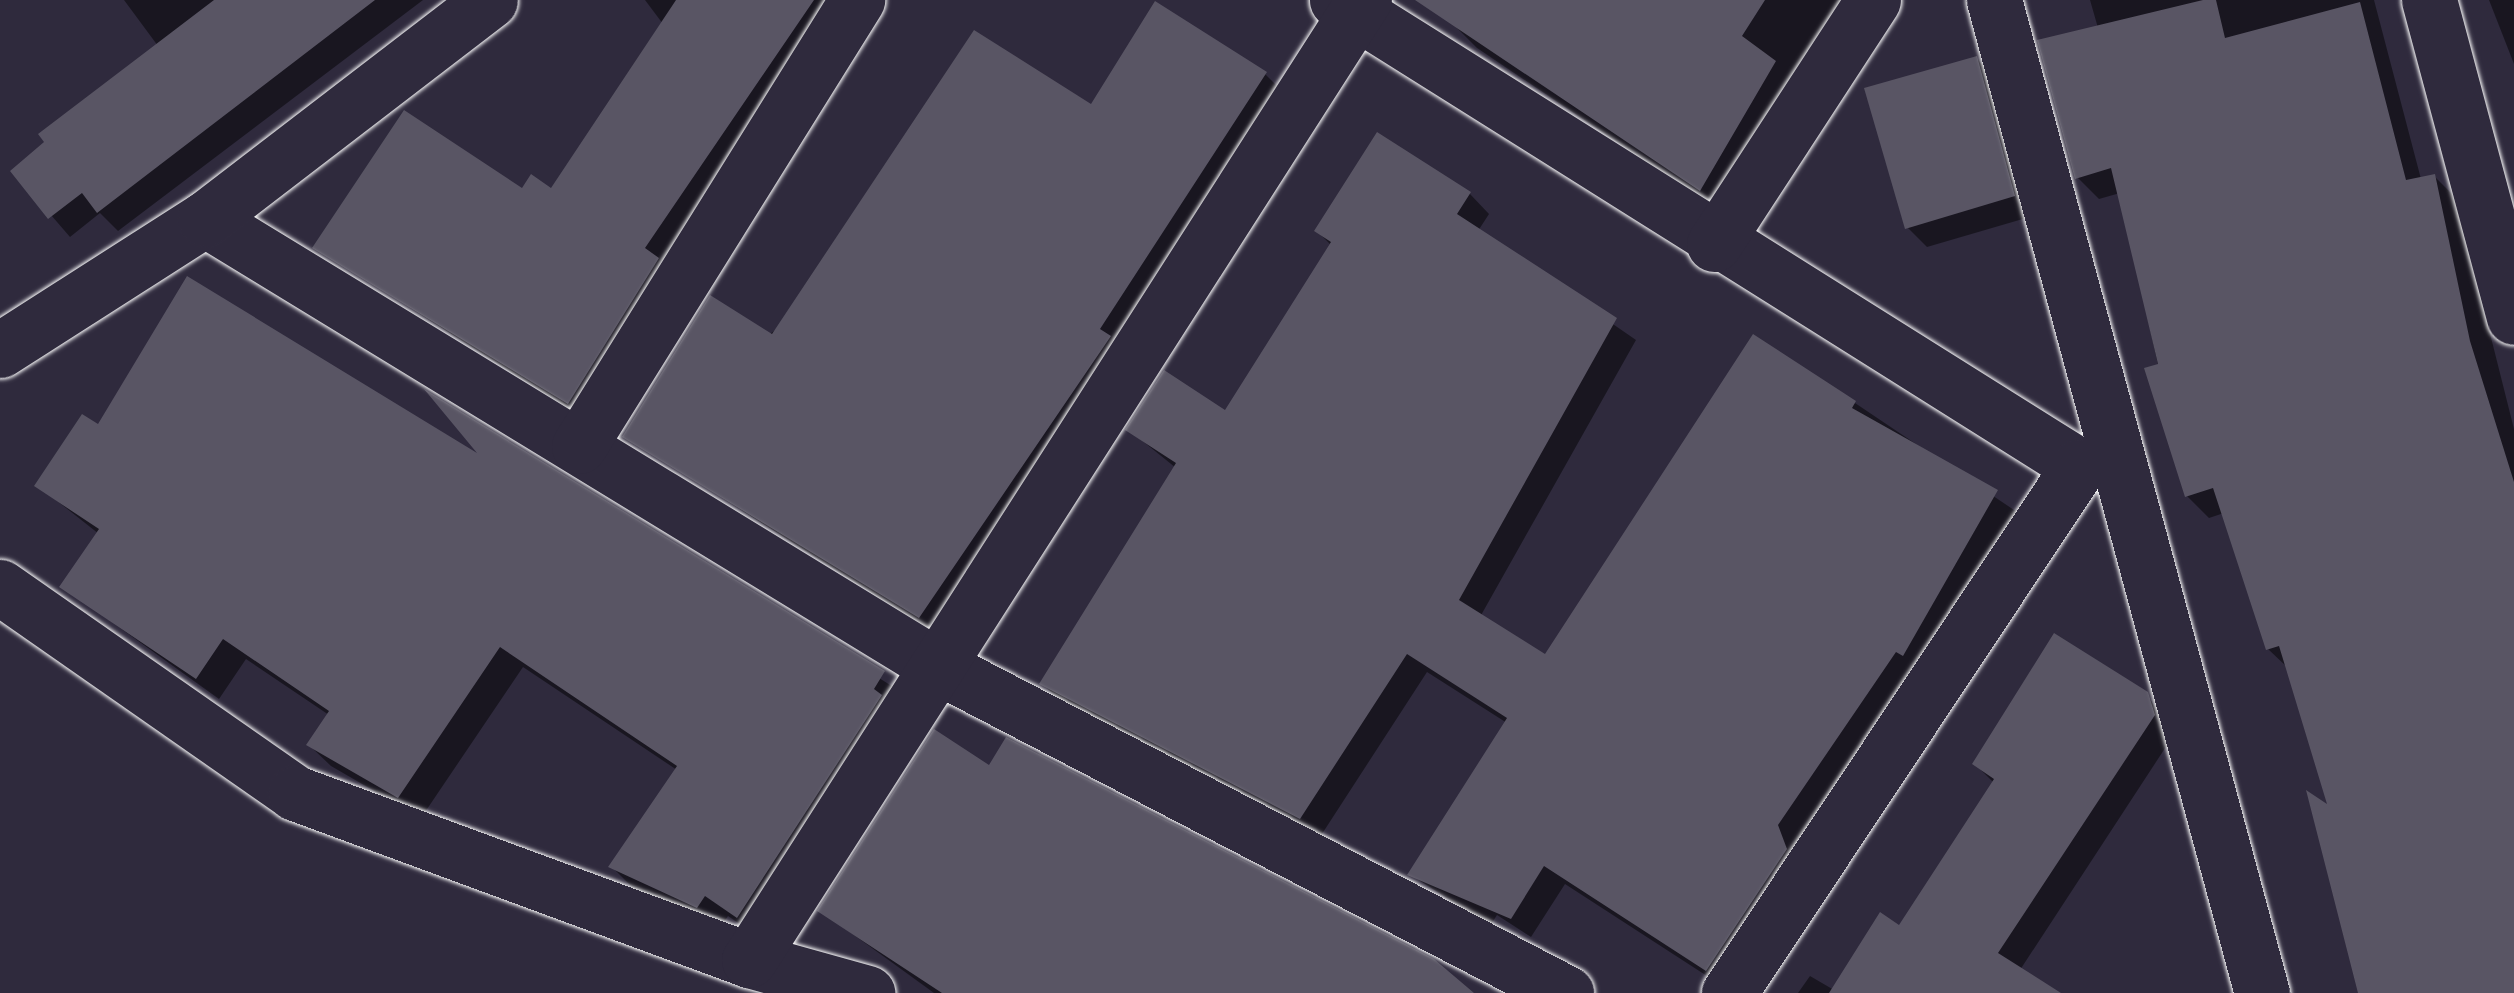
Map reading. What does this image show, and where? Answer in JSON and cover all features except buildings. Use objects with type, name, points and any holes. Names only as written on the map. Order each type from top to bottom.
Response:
[{"type":"street","points":[[0,350],[205,219],[490,0]]},
{"type":"street","points":[[579,446],[857,0]]},
{"type":"street","points":[[1714,244],[1873,0]]},
{"type":"street","points":[[1994,0],[2098,462],[2262,993]]},
{"type":"street","points":[[2429,0],[2514,317]]},
{"type":"street","points":[[749,960],[939,667],[1352,4],[1714,244],[2098,462]]},
{"type":"street","points":[[2480,191],[2514,140]]},
{"type":"street","points":[[205,219],[939,667],[1566,993]]},
{"type":"street","points":[[1729,993],[2098,462]]},
{"type":"street","points":[[0,586],[295,793],[749,960],[867,993]]}]
